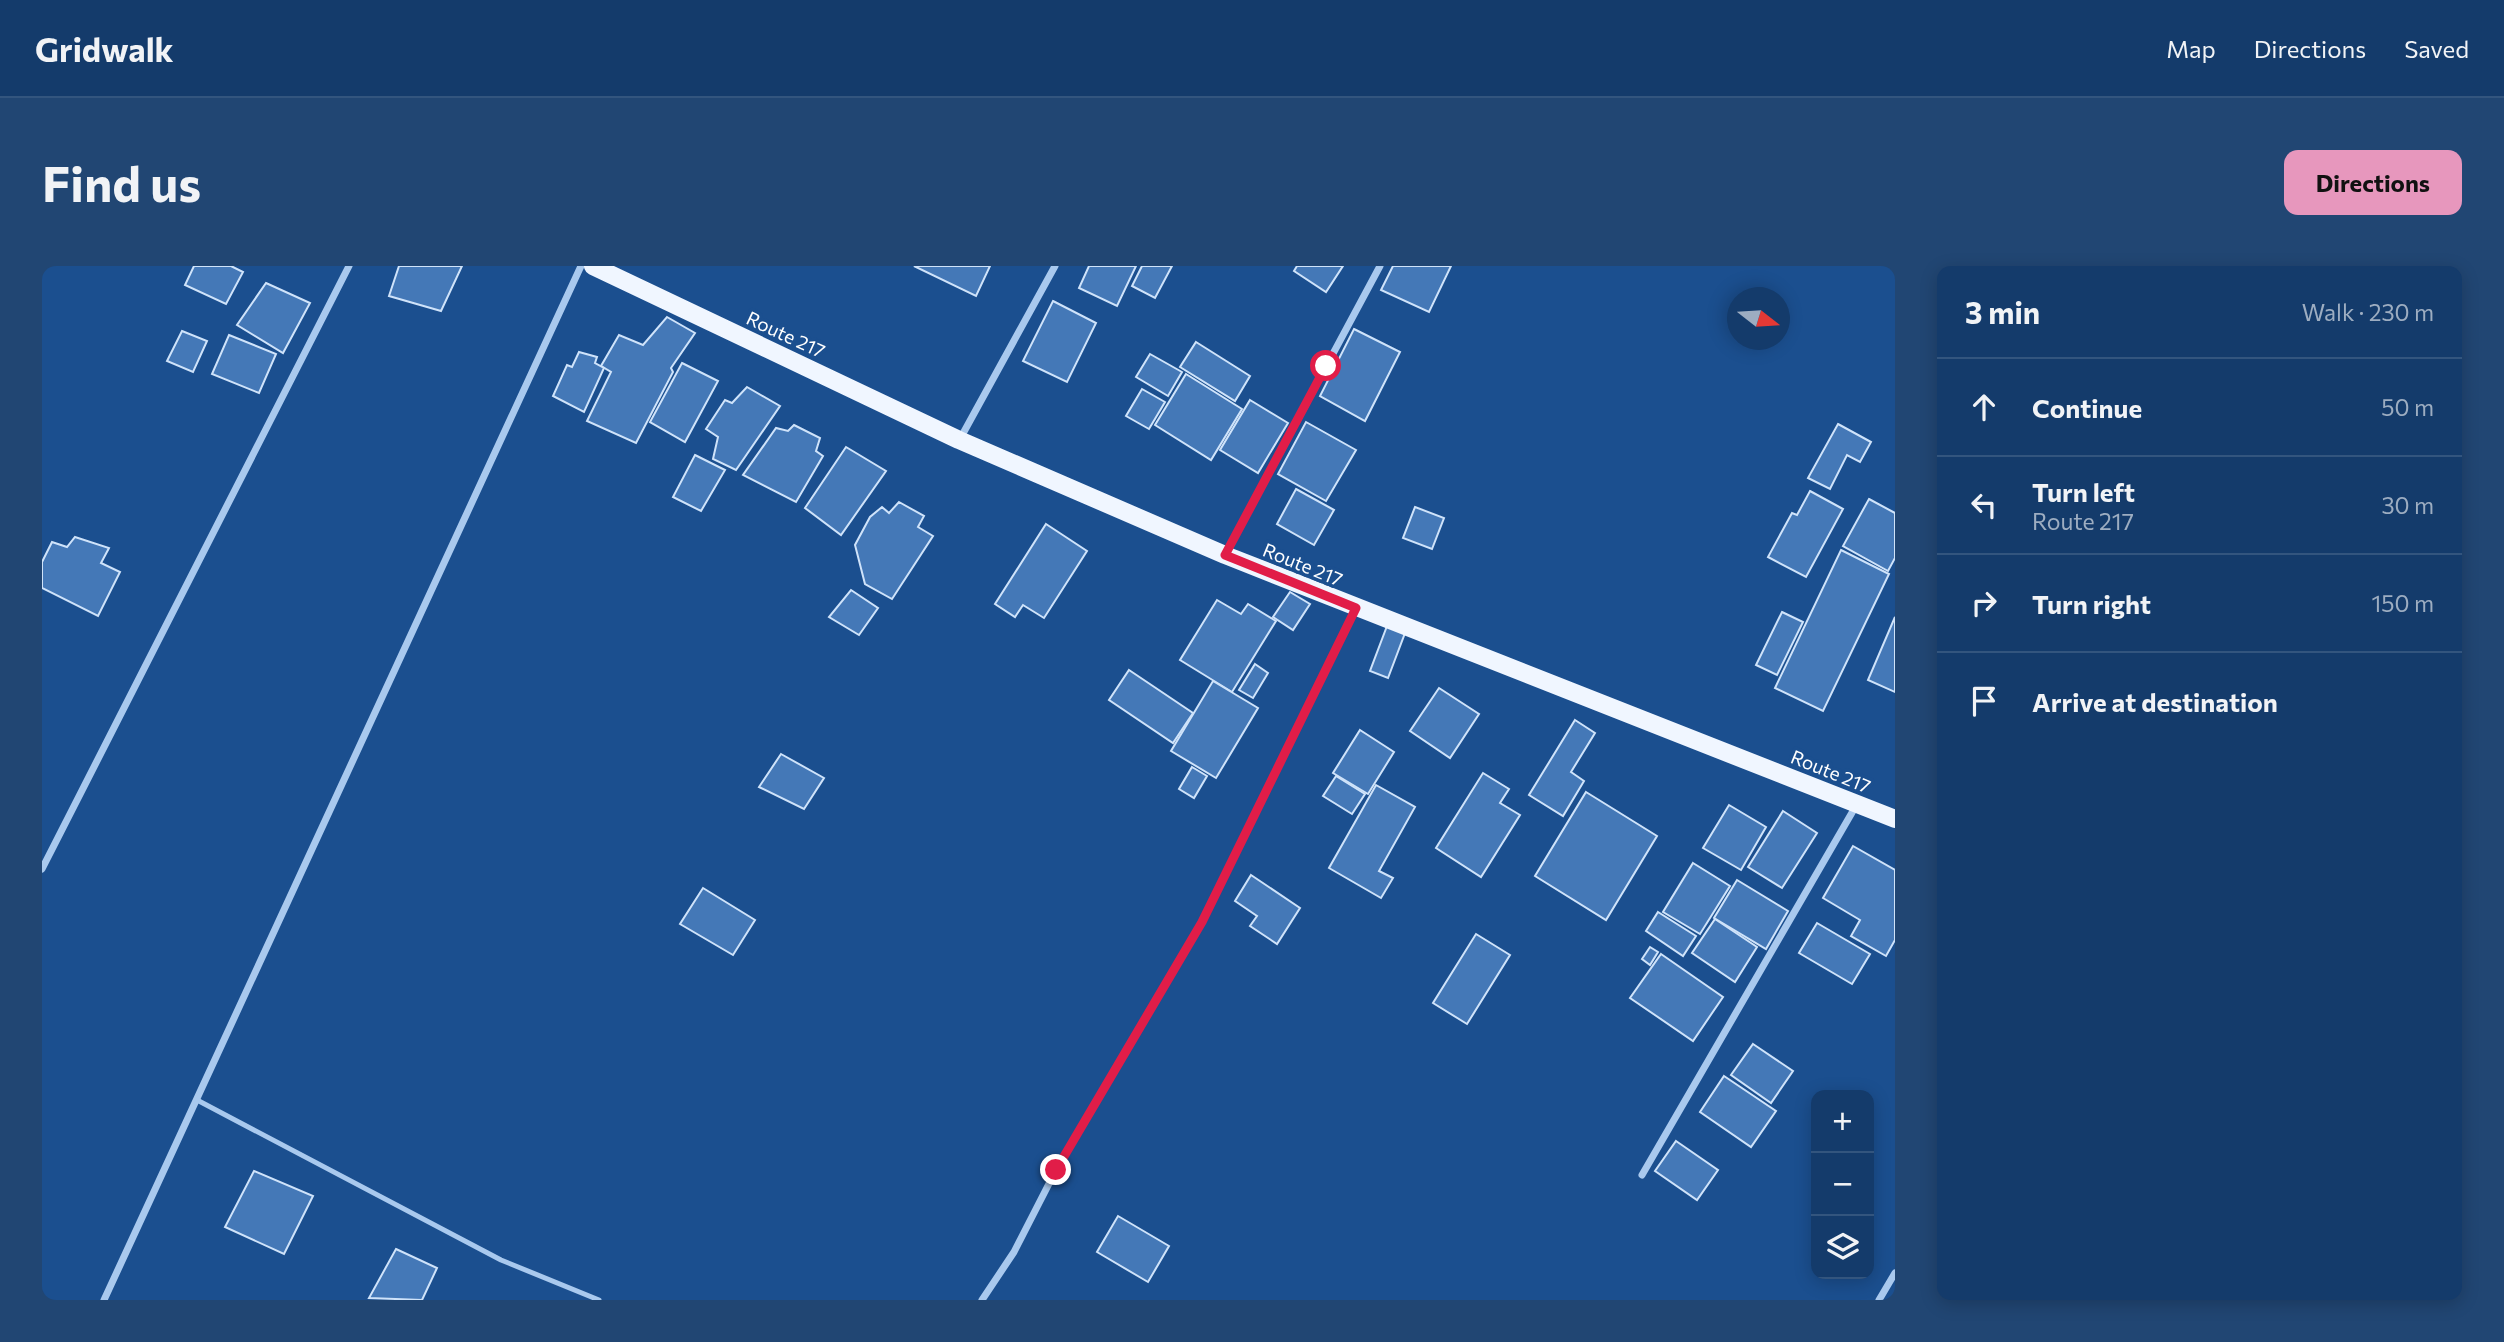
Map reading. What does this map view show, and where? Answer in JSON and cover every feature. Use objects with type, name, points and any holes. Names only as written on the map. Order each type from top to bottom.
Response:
[{"type":"main road","name":"Route 217","points":[[593,266],[959,440],[1225,555],[1895,819]]},
{"type":"street","points":[[42,869],[349,266]]},
{"type":"street","points":[[104,1300],[581,266]]},
{"type":"street","points":[[959,440],[1055,266]]},
{"type":"street","points":[[1225,555],[1380,266]]},
{"type":"street","points":[[982,1300],[1014,1252],[1056,1170],[1202,922],[1356,608]]},
{"type":"street","points":[[1642,1175],[1858,804]]},
{"type":"street","points":[[1879,1300],[1895,1273]]},
{"type":"lane","points":[[197,1100],[501,1260],[599,1300]]},
{"type":"building","points":[[194,266],[231,266],[243,272],[226,304],[185,285]]},
{"type":"building","points":[[399,266],[462,266],[441,311],[389,296]]},
{"type":"building","points":[[914,266],[990,266],[976,296]]},
{"type":"building","points":[[1089,266],[1136,266],[1117,306],[1079,288]]},
{"type":"building","points":[[1142,266],[1172,266],[1155,298],[1132,286]]},
{"type":"building","points":[[1297,266],[1343,266],[1326,292],[1294,271]]},
{"type":"building","points":[[1393,266],[1451,266],[1429,312],[1381,290]]},
{"type":"building","points":[[266,283],[310,303],[283,353],[237,325]]},
{"type":"building","points":[[1053,301],[1096,323],[1067,382],[1023,361]]},
{"type":"building","points":[[667,317],[695,333],[671,368],[673,372],[636,443],[587,421],[611,372],[601,366],[619,335],[643,345]]},
{"type":"building","points":[[1354,329],[1400,352],[1365,421],[1320,396]]},
{"type":"building","points":[[182,331],[207,341],[193,372],[167,361]]},
{"type":"building","points":[[229,335],[276,354],[259,393],[212,374]]},
{"type":"building","points":[[1196,342],[1250,376],[1235,401],[1180,367]]},
{"type":"building","points":[[579,352],[597,357],[595,363],[604,368],[584,412],[553,396],[567,365],[572,367]]},
{"type":"building","points":[[1150,354],[1182,372],[1168,396],[1136,377]]},
{"type":"building","points":[[682,363],[718,381],[685,442],[650,422]]},
{"type":"building","points":[[1186,374],[1242,409],[1211,460],[1155,425]]},
{"type":"building","points":[[747,387],[780,406],[736,470],[713,459],[718,437],[706,429],[725,400],[732,403]]},
{"type":"building","points":[[1142,389],[1165,402],[1149,429],[1126,416]]},
{"type":"building","points":[[1250,400],[1288,423],[1258,473],[1220,450]]},
{"type":"building","points":[[1306,422],[1356,450],[1326,501],[1278,474]]},
{"type":"building","points":[[1838,424],[1871,442],[1860,462],[1847,455],[1830,489],[1808,478]]},
{"type":"building","points":[[794,425],[820,438],[816,451],[823,456],[796,502],[743,475],[776,428],[788,431]]},
{"type":"building","points":[[846,447],[886,471],[841,535],[805,508]]},
{"type":"building","points":[[695,455],[725,470],[701,511],[673,497]]},
{"type":"building","points":[[1296,489],[1334,510],[1314,545],[1277,524]]},
{"type":"building","points":[[1810,491],[1843,509],[1806,577],[1768,557],[1792,513],[1797,515]]},
{"type":"building","points":[[1869,499],[1895,513],[1895,558],[1888,571],[1843,546]]},
{"type":"building","points":[[899,502],[924,516],[918,527],[933,536],[892,599],[865,584],[855,545],[870,517],[882,507],[889,513]]},
{"type":"building","points":[[1415,507],[1444,518],[1432,549],[1403,538]]},
{"type":"building","points":[[1046,524],[1087,551],[1044,618],[1023,605],[1015,617],[995,604]]},
{"type":"building","points":[[75,537],[109,548],[101,563],[120,572],[98,616],[42,588],[42,562],[52,542],[67,547]]},
{"type":"building","points":[[1841,550],[1889,574],[1823,711],[1775,688]]},
{"type":"building","points":[[851,590],[878,608],[859,635],[829,617]]},
{"type":"building","points":[[1290,592],[1310,604],[1293,630],[1273,617]]},
{"type":"building","points":[[1217,600],[1241,614],[1248,604],[1276,621],[1232,692],[1180,660]]},
{"type":"building","points":[[1782,612],[1803,622],[1777,675],[1756,665]]},
{"type":"building","points":[[1895,617],[1895,692],[1868,680]]},
{"type":"building","points":[[1387,626],[1405,633],[1388,678],[1370,671]]},
{"type":"building","points":[[1255,664],[1268,673],[1253,698],[1239,690]]},
{"type":"building","points":[[1129,670],[1193,713],[1173,743],[1109,700]]},
{"type":"building","points":[[1213,681],[1258,708],[1216,778],[1171,751]]},
{"type":"building","points":[[1439,688],[1479,714],[1450,758],[1410,731]]},
{"type":"building","points":[[1575,720],[1595,733],[1571,772],[1584,781],[1563,816],[1529,795]]},
{"type":"building","points":[[1360,730],[1394,752],[1368,794],[1333,773]]},
{"type":"building","points":[[781,754],[824,778],[804,809],[759,787]]},
{"type":"building","points":[[1192,767],[1207,776],[1194,798],[1179,789]]},
{"type":"building","points":[[1483,773],[1509,789],[1500,803],[1520,815],[1481,877],[1436,848]]},
{"type":"building","points":[[1336,776],[1365,794],[1352,814],[1323,796]]},
{"type":"building","points":[[1376,785],[1415,807],[1379,871],[1393,878],[1381,898],[1329,868]]},
{"type":"building","points":[[1586,792],[1657,836],[1606,920],[1535,876]]},
{"type":"building","points":[[1729,805],[1766,827],[1741,870],[1703,848]]},
{"type":"building","points":[[1783,811],[1817,833],[1782,888],[1748,867]]},
{"type":"building","points":[[1853,846],[1895,870],[1895,940],[1886,956],[1851,936],[1860,920],[1823,898]]},
{"type":"building","points":[[1693,863],[1730,886],[1700,934],[1663,912]]},
{"type":"building","points":[[1251,875],[1300,908],[1277,944],[1250,926],[1257,916],[1235,901]]},
{"type":"building","points":[[1737,880],[1788,911],[1766,949],[1714,918]]},
{"type":"building","points":[[703,888],[755,920],[733,955],[680,924]]},
{"type":"building","points":[[1658,912],[1696,936],[1683,956],[1646,931]]},
{"type":"building","points":[[1715,919],[1757,947],[1735,982],[1692,953]]},
{"type":"building","points":[[1817,923],[1870,954],[1852,984],[1799,953]]},
{"type":"building","points":[[1476,934],[1510,955],[1467,1024],[1433,1003]]},
{"type":"building","points":[[1650,947],[1658,952],[1650,965],[1642,959]]},
{"type":"building","points":[[1661,954],[1723,997],[1693,1041],[1630,998]]},
{"type":"building","points":[[1753,1044],[1793,1071],[1771,1103],[1731,1075]]},
{"type":"building","points":[[1724,1076],[1776,1111],[1751,1147],[1700,1112]]},
{"type":"building","points":[[1676,1141],[1718,1170],[1697,1200],[1655,1171]]},
{"type":"building","points":[[254,1171],[313,1196],[284,1254],[225,1227]]},
{"type":"building","points":[[1118,1216],[1169,1246],[1148,1282],[1097,1252]]},
{"type":"building","points":[[396,1249],[437,1268],[422,1300],[369,1298]]},
{"type":"route","points":[[1056,1170],[1202,922],[1356,608],[1225,555],[1326,366]]}]
